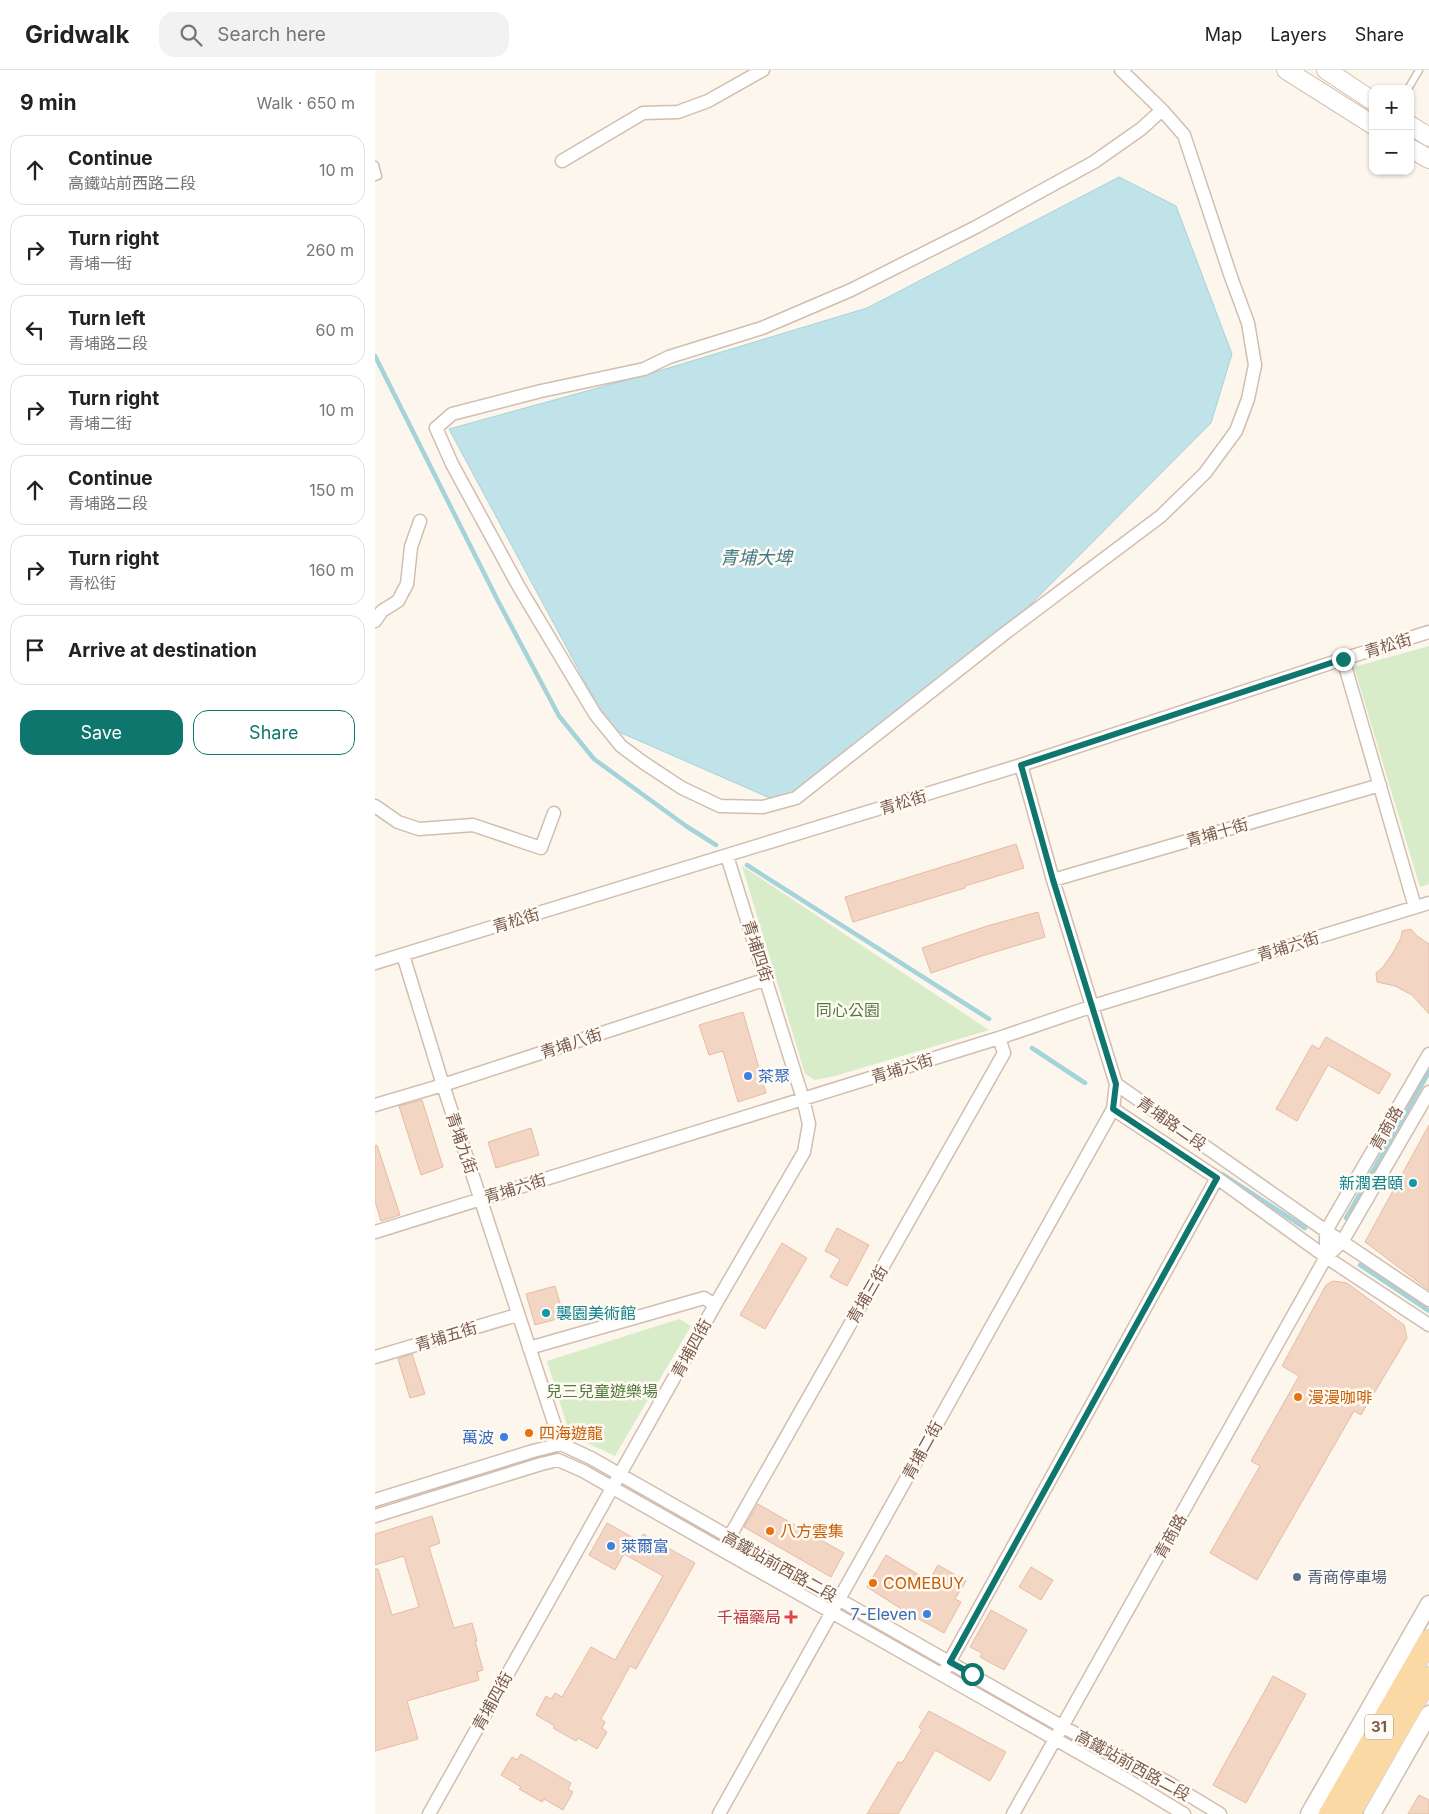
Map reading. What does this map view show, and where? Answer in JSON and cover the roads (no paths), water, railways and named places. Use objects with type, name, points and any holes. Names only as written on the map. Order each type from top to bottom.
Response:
[{"type":"main road","points":[[1286,70],[1369,122]]},
{"type":"main road","points":[[1326,70],[1369,98]]},
{"type":"main road","points":[[1414,128],[1429,137]]},
{"type":"main road","points":[[1414,150],[1429,159]]},
{"type":"main road","name":"31","points":[[1329,1814],[1429,1640]]},
{"type":"main road","name":"31","points":[[1350,1814],[1429,1677]]},
{"type":"street","points":[[562,162],[643,113],[678,112],[708,100],[762,70]]},
{"type":"street","points":[[1121,70],[1162,110],[1184,135],[1248,323],[1255,365],[1248,399],[1236,431],[1205,473],[1161,516],[1004,634],[796,798],[763,807],[720,806],[682,788],[621,746],[595,714],[519,587],[452,464],[436,428],[452,414],[643,369],[669,357],[762,328],[851,290],[976,226],[1094,162],[1141,129],[1162,110]]},
{"type":"street","points":[[375,621],[383,611],[398,601],[407,584],[411,547],[420,521]]},
{"type":"street","name":"青松街","points":[[375,964],[1021,765],[1429,632]]},
{"type":"street","points":[[1343,659],[1380,785],[1425,904]]},
{"type":"street","points":[[1021,765],[1053,880],[1116,1084]]},
{"type":"street","name":"青埔十街","points":[[1053,880],[1380,785]]},
{"type":"street","points":[[375,806],[398,822],[419,829],[473,825],[541,848],[554,813]]},
{"type":"street","name":"青埔四街","points":[[429,1814],[715,1305],[804,1152],[809,1124],[803,1099],[727,856]]},
{"type":"street","name":"青埔六街","points":[[375,1232],[999,1038],[1093,1006],[1425,904]]},
{"type":"street","name":"青埔九街","points":[[403,955],[517,1315],[561,1444]]},
{"type":"street","name":"青埔八街","points":[[375,1105],[443,1085],[767,979]]},
{"type":"street","name":"青埔三街","points":[[723,1550],[1004,1053],[999,1038]]},
{"type":"street","name":"青商路","points":[[1326,1257],[1326,1231],[1429,1054]]},
{"type":"street","name":"青埔二街","points":[[719,1814],[1113,1109],[1116,1084]]},
{"type":"street","name":"青埔路二段","points":[[1116,1084],[1326,1231],[1429,1300]]},
{"type":"street","name":"青商路","points":[[1013,1814],[1326,1257],[1342,1242],[1429,1092]]},
{"type":"street","name":"青埔路二段","points":[[1113,1109],[1217,1178],[1326,1257],[1429,1325]]},
{"type":"street","points":[[942,1675],[1217,1178]]},
{"type":"street","points":[[529,1348],[704,1298],[715,1305]]},
{"type":"street","name":"青埔五街","points":[[375,1357],[517,1315]]},
{"type":"street","points":[[375,1500],[561,1444]]},
{"type":"street","name":"高鐵站前西路二段","points":[[561,1444],[620,1474],[729,1538],[839,1598],[1063,1726],[1169,1783],[1220,1814]]},
{"type":"street","name":"高鐵站前西路二段","points":[[375,1516],[558,1460],[583,1471],[833,1612],[1184,1814]]},
{"type":"street","name":"31","points":[[1309,1814],[1429,1604]]},
{"type":"street","name":"31","points":[[1372,1814],[1429,1714]]},
{"type":"lane","points":[[1410,85],[1419,70]]},
{"type":"lane","points":[[375,165],[379,176],[375,177]]},
{"type":"water","name":"青埔大埤","points":[[1119,177],[1176,206],[1232,354],[1211,423],[1023,612],[779,802],[610,728],[449,429],[652,373],[867,308]]},
{"type":"waterway","points":[[375,356],[498,601],[559,716],[594,759],[686,826],[716,845]]},
{"type":"waterway","points":[[747,865],[989,1019]]},
{"type":"waterway","points":[[1032,1048],[1085,1083]]},
{"type":"waterway","points":[[1346,1218],[1429,1072]]},
{"type":"waterway","points":[[1222,1174],[1305,1228]]},
{"type":"waterway","points":[[1360,1265],[1429,1311]]},
{"type":"place","name":"茶聚","points":[[748,1076]]},
{"type":"place","name":"新潤君頤","points":[[1413,1183]]},
{"type":"place","name":"襲園美術館","points":[[546,1313]]},
{"type":"place","name":"漫漫咖啡","points":[[1298,1397]]},
{"type":"place","name":"四海遊龍","points":[[529,1433]]},
{"type":"place","name":"萬波","points":[[504,1437]]},
{"type":"place","name":"八方雲集","points":[[770,1531]]},
{"type":"place","name":"萊爾富","points":[[611,1546]]},
{"type":"place","name":"青商停車場","points":[[1297,1577]]},
{"type":"place","name":"COMEBUY","points":[[873,1583]]},
{"type":"place","name":"7-Eleven","points":[[927,1614]]},
{"type":"place","name":"千福藥局","points":[[791,1617]]},
{"type":"park label","name":"同心公園","points":[[848,1010]]},
{"type":"park label","name":"兒三兒童遊樂場","points":[[602,1391]]}]
